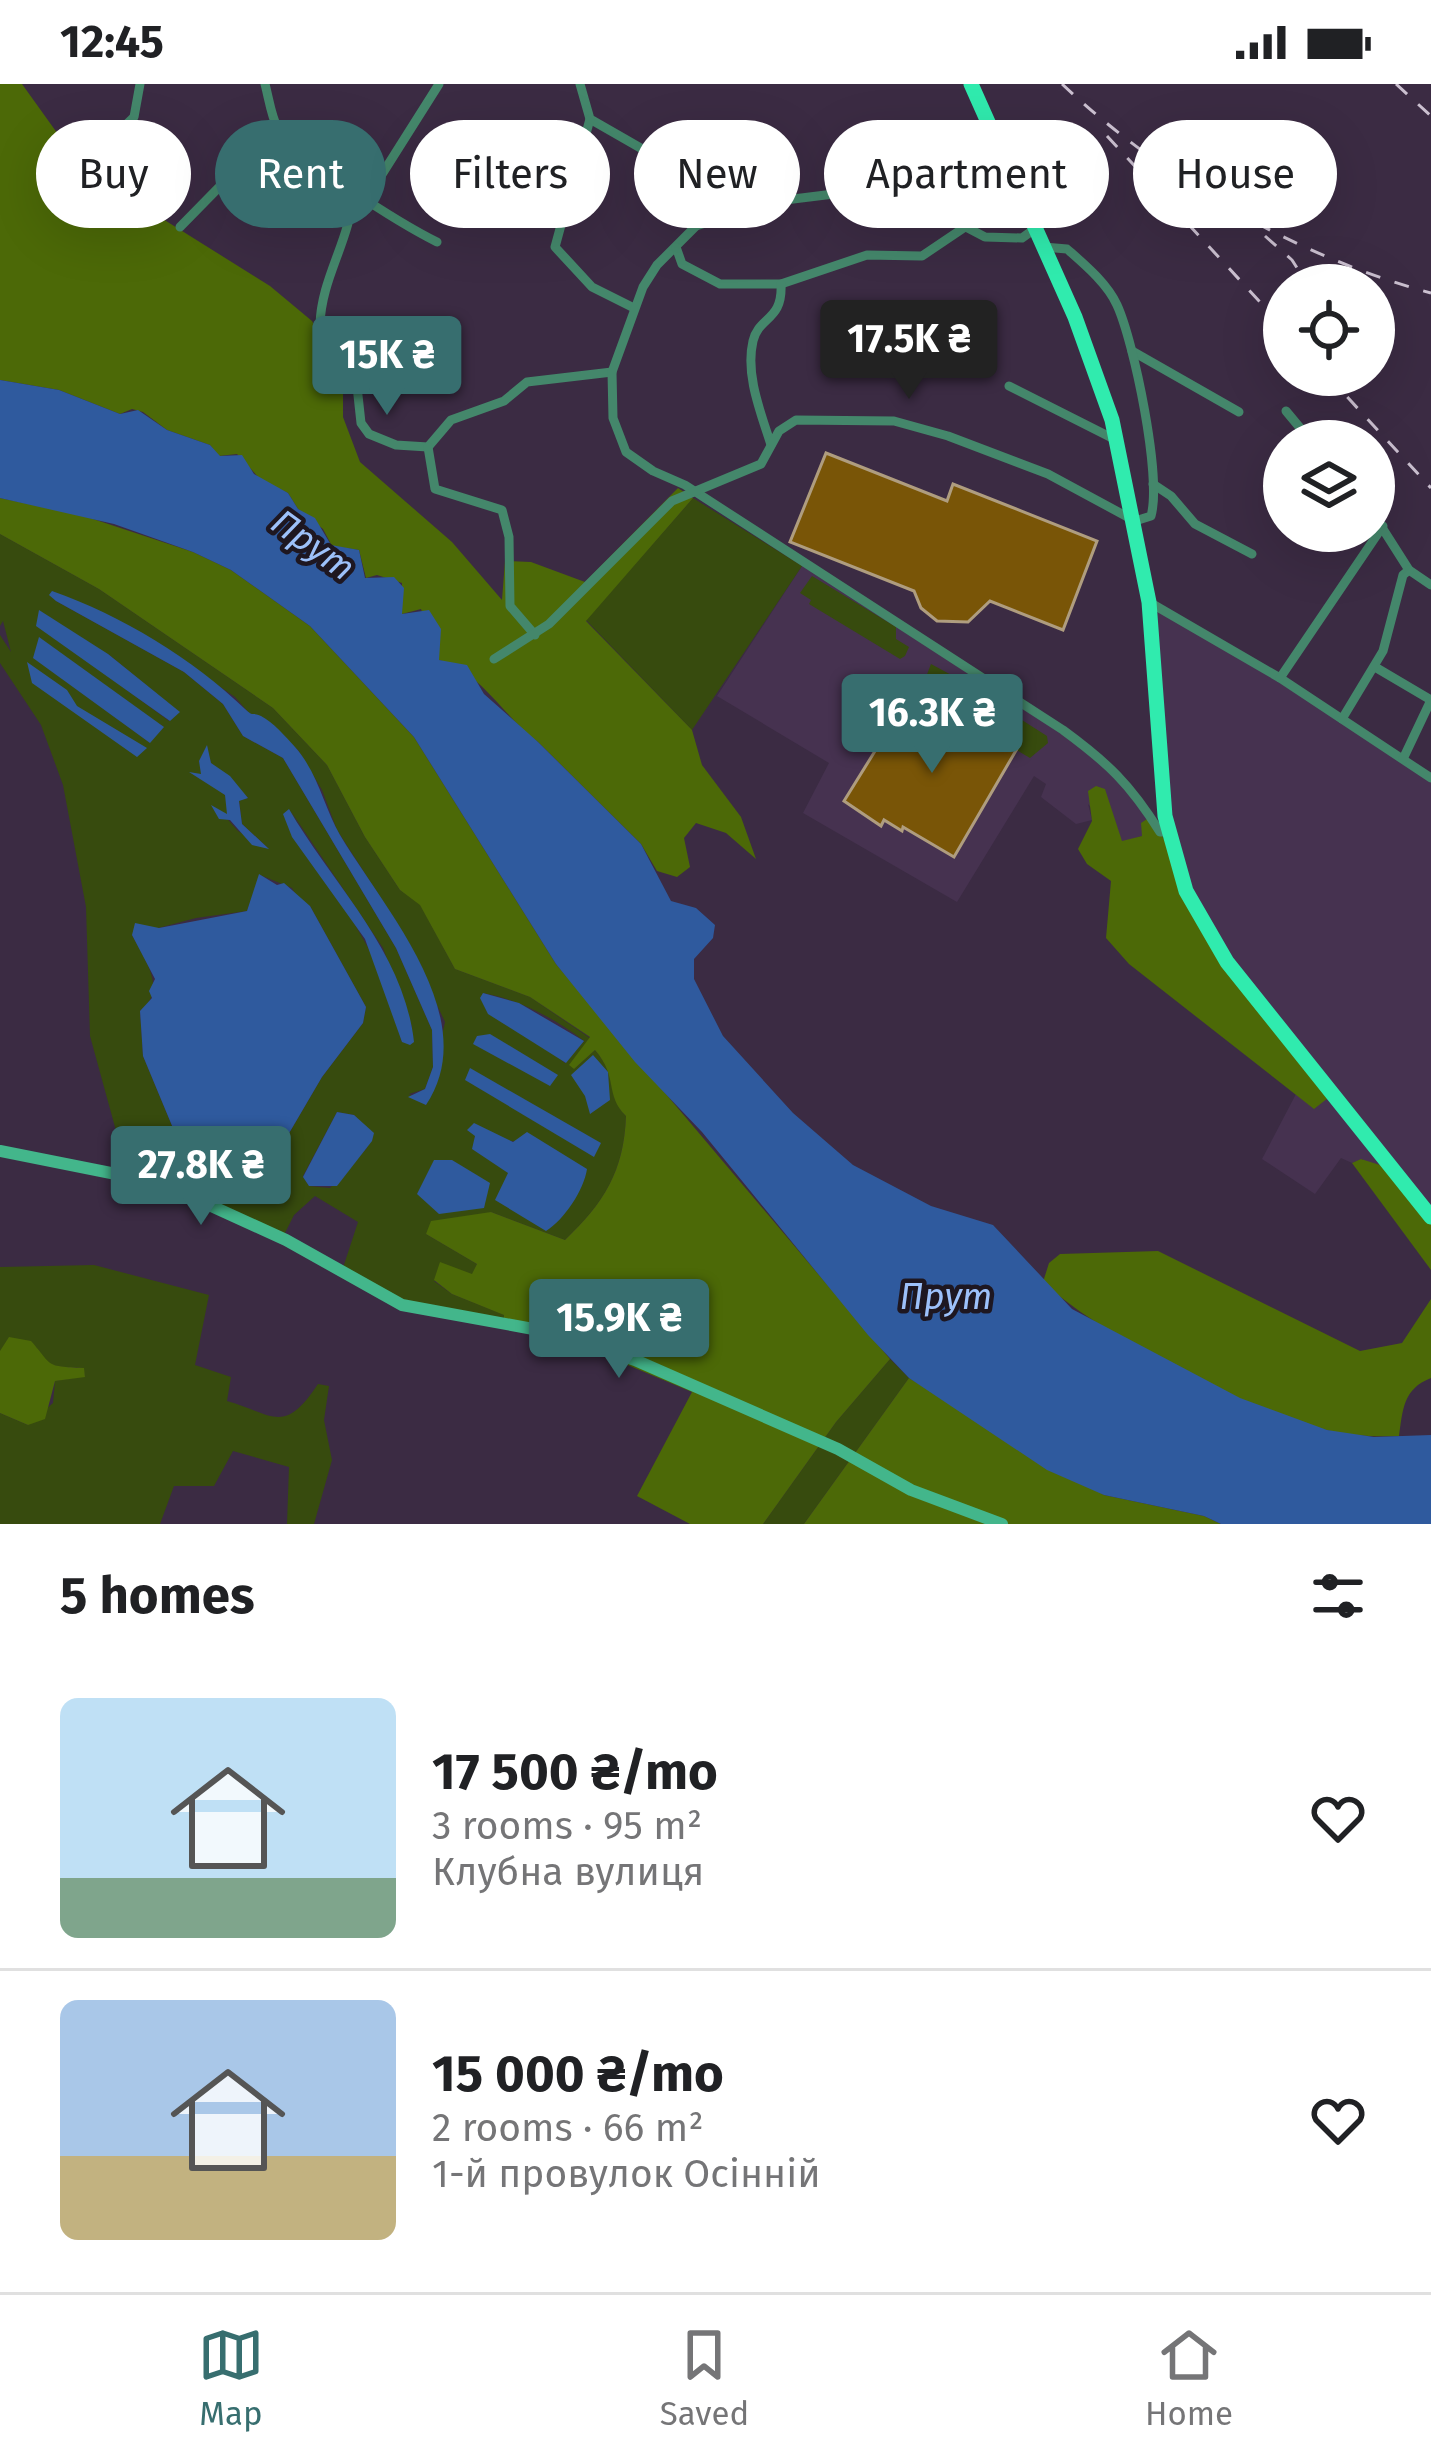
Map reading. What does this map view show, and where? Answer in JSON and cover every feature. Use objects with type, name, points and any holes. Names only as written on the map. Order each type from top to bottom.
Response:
[{"type":"highway","points":[[971,84],[987,120]]},
{"type":"highway","points":[[1036,228],[1089,352],[1118,441],[1149,602],[1168,832],[1194,911],[1227,962],[1431,1217]]},
{"type":"main road","points":[[0,1151],[160,1184],[286,1240],[402,1305],[555,1333],[634,1360],[838,1449],[911,1490],[1002,1524]]},
{"type":"street","points":[[131,120],[140,84]]},
{"type":"street","points":[[266,84],[275,120]]},
{"type":"street","points":[[386,168],[439,84]]},
{"type":"street","points":[[580,84],[590,119],[554,247],[592,287],[632,307]]},
{"type":"street","points":[[590,119],[634,144]]},
{"type":"street","points":[[191,216],[215,191]]},
{"type":"street","points":[[386,210],[437,242]]},
{"type":"street","points":[[348,228],[332,268],[320,325],[356,377],[361,423],[369,434],[396,445],[428,447]]},
{"type":"street","points":[[694,228],[657,265],[632,307],[612,372],[613,418],[626,452],[1063,730],[1121,775],[1160,832],[1168,832]]},
{"type":"street","points":[[676,247],[682,264],[720,284],[781,284],[867,255],[922,256],[964,228]]},
{"type":"street","points":[[967,228],[985,237],[1015,239],[1036,228]]},
{"type":"street","points":[[494,659],[535,635],[672,501],[761,464],[779,431],[796,420],[894,422],[1048,474],[1136,521],[1151,516],[1153,484],[1132,351],[1115,300],[1067,249],[1044,247]]},
{"type":"street","points":[[772,448],[754,388],[752,346],[754,336],[780,306],[781,284]]},
{"type":"street","points":[[1132,351],[1239,412]]},
{"type":"street","points":[[428,447],[452,420],[505,401],[527,382],[612,372]]},
{"type":"street","points":[[1009,386],[1118,441]]},
{"type":"street","points":[[1286,411],[1294,420]]},
{"type":"street","points":[[428,447],[435,489],[502,510],[509,537],[510,606],[535,635]]},
{"type":"street","points":[[1153,484],[1171,496],[1195,524],[1252,554]]},
{"type":"street","points":[[1395,546],[1409,569],[1431,585]]},
{"type":"street","points":[[1280,679],[1365,552]]},
{"type":"street","points":[[1342,719],[1375,668],[1403,575],[1409,569]]},
{"type":"street","points":[[1149,602],[1280,679],[1431,778]]},
{"type":"street","points":[[1375,668],[1431,700],[1403,759]]},
{"type":"shaded area","points":[[802,566],[1110,765],[1150,817],[1142,836],[1122,842],[1088,804],[1092,820],[1076,824],[1041,797],[1046,784],[1034,776],[957,902],[803,813],[829,763],[717,696]]},
{"type":"shaded area","points":[[1146,600],[1431,777],[1431,1223],[1362,1159],[1352,1163],[1341,1158],[1315,1194],[1262,1159],[1296,1094],[1314,1108],[1211,943],[1171,850]]},
{"type":"green space","points":[[0,84],[22,84],[48,120],[36,120],[36,228],[177,228],[270,286],[312,321],[343,377],[343,417],[360,462],[452,542],[502,600],[505,561],[531,562],[585,582],[678,488],[693,498],[586,621],[692,730],[702,765],[741,817],[756,859],[726,833],[696,823],[684,838],[690,867],[677,877],[657,871],[641,844],[479,684],[439,660],[421,609],[402,614],[402,583],[377,575],[366,578],[359,550],[332,546],[323,529],[298,509],[288,493],[261,480],[237,454],[219,456],[210,445],[167,430],[143,412],[132,409],[120,414],[59,390],[0,380]]},
{"type":"green space","points":[[0,498],[81,515],[193,552],[231,570],[310,626],[414,737],[556,964],[890,1359],[836,1422],[763,1524],[690,1524],[637,1496],[692,1392],[599,1353],[504,1323],[504,1315],[452,1294],[434,1280],[440,1262],[472,1274],[477,1264],[426,1234],[431,1221],[491,1212],[565,1240],[601,1199],[616,1170],[626,1116],[595,1050],[574,1069],[569,1065],[590,1037],[530,997],[455,969],[420,905],[400,890],[365,837],[327,765],[273,708],[99,589],[0,534]]},
{"type":"green space","points":[[693,498],[802,566],[692,730],[586,620]]},
{"type":"green space","points":[[0,534],[99,589],[273,708],[327,765],[365,837],[400,890],[420,904],[455,969],[530,997],[590,1038],[574,1069],[595,1050],[626,1116],[616,1170],[591,1213],[565,1240],[491,1212],[426,1234],[477,1264],[473,1274],[434,1281],[452,1294],[505,1315],[504,1323],[419,1312],[340,1277],[358,1222],[315,1196],[294,1215],[280,1243],[180,1196],[121,1176],[118,1138],[90,1036],[86,907],[63,785],[41,725],[0,663],[0,635],[11,652],[3,621],[0,626]],"holes":[[[52,591],[144,635],[235,697],[298,750],[322,790],[337,830],[402,931],[445,1022],[426,1105],[409,1094],[425,1089],[433,1067],[432,1030],[396,948],[283,758],[243,736],[223,704],[184,672],[56,601]],[[64,644],[108,654],[179,712],[169,721]],[[34,658],[163,726],[149,742]],[[207,748],[211,763],[248,798],[239,800],[242,824],[268,848],[238,831],[222,813],[227,815],[228,799],[218,787],[205,782],[199,761]],[[290,810],[383,948],[412,1027],[402,1042],[379,967]],[[260,875],[292,888],[310,906],[366,1007],[363,1023],[322,1077],[264,1176],[180,1145],[143,1056],[140,1011],[148,1003],[153,984],[132,935],[247,911]],[[483,993],[537,1011],[584,1041],[565,1063]],[[337,1112],[354,1115],[368,1129],[367,1148],[330,1188],[309,1186],[303,1176]],[[475,1136],[519,1142],[546,1231],[509,1173],[473,1149]]]},
{"type":"green space","points":[[812,576],[896,627],[896,639],[909,647],[905,656],[900,659],[809,604],[811,600],[800,593]]},
{"type":"green space","points":[[931,664],[981,691],[966,715],[994,727],[1003,708],[1047,736],[1048,743],[1030,758],[952,712],[959,697],[926,677]]},
{"type":"green space","points":[[1096,786],[1105,789],[1122,841],[1142,836],[1141,823],[1150,817],[1171,850],[1192,913],[1328,1098],[1314,1109],[1129,964],[1106,938],[1111,881],[1087,864],[1078,849],[1092,821],[1088,791]]},
{"type":"green space","points":[[1361,1159],[1383,1166],[1431,1223],[1431,1270],[1352,1163]]},
{"type":"green space","points":[[1158,1251],[1360,1351],[1402,1343],[1431,1299],[1431,1378],[1410,1394],[1399,1436],[1335,1432],[1217,1389],[1101,1326],[1043,1282],[1049,1263],[1060,1254]]},
{"type":"green space","points":[[94,1265],[209,1295],[195,1365],[231,1377],[227,1401],[278,1417],[296,1410],[318,1384],[329,1386],[324,1420],[332,1460],[314,1524],[287,1524],[289,1467],[233,1451],[214,1486],[174,1486],[160,1524],[0,1524],[0,1413],[28,1425],[53,1403],[55,1381],[85,1376],[83,1368],[49,1363],[36,1347],[0,1351],[0,1267]]},
{"type":"green space","points":[[9,1337],[31,1341],[56,1365],[84,1368],[85,1377],[55,1381],[45,1419],[28,1425],[0,1413],[0,1351]]},
{"type":"green space","points":[[890,1359],[909,1378],[804,1524],[763,1524],[836,1422]]},
{"type":"green space","points":[[909,1378],[1104,1495],[1204,1516],[1221,1524],[804,1524]]},
{"type":"water","name":"Прут","points":[[0,380],[59,390],[120,414],[138,410],[167,430],[210,445],[220,456],[242,455],[254,474],[288,493],[298,509],[315,518],[331,545],[359,550],[365,578],[394,577],[404,588],[402,614],[429,610],[441,629],[439,660],[467,665],[484,694],[641,844],[671,901],[696,908],[715,925],[713,938],[694,959],[694,979],[723,1036],[793,1113],[853,1165],[931,1206],[993,1225],[1072,1309],[1240,1398],[1327,1430],[1374,1437],[1431,1435],[1431,1524],[1221,1524],[1204,1516],[1104,1495],[1047,1470],[909,1378],[556,964],[414,737],[310,626],[231,570],[193,552],[114,524],[0,498]]},
{"type":"water","points":[[52,591],[130,626],[179,656],[250,713],[270,722],[303,757],[340,835],[402,930],[436,1001],[443,1037],[441,1071],[426,1105],[408,1097],[425,1089],[433,1067],[432,1030],[396,948],[283,758],[243,736],[223,704],[184,672],[56,601],[49,595]]},
{"type":"water","points":[[39,610],[108,654],[180,712],[170,721],[36,626]]},
{"type":"water","points":[[39,637],[164,727],[150,743],[33,658]]},
{"type":"water","points":[[27,662],[67,690],[77,706],[147,748],[137,757],[32,683]]},
{"type":"water","points":[[207,745],[211,763],[230,776],[248,798],[239,801],[242,824],[269,849],[252,845],[230,820],[219,819],[211,805],[227,814],[225,795],[189,772],[201,774],[199,761]]},
{"type":"water","points":[[289,809],[382,948],[408,1009],[414,1042],[410,1045],[402,1042],[365,939],[292,837],[283,814]]},
{"type":"water","points":[[259,874],[277,885],[284,883],[310,906],[366,1007],[363,1023],[322,1077],[264,1176],[180,1145],[143,1056],[140,1011],[152,998],[149,991],[155,979],[132,935],[135,923],[159,928],[247,911]]},
{"type":"water","points":[[483,993],[519,1003],[584,1041],[566,1063],[488,1014],[480,998]]},
{"type":"water","points":[[490,1034],[558,1075],[550,1086],[473,1044],[477,1036]]},
{"type":"water","points":[[593,1055],[608,1072],[610,1100],[590,1114],[571,1075]]},
{"type":"water","points":[[470,1068],[601,1143],[594,1157],[465,1080]]},
{"type":"water","points":[[337,1112],[354,1115],[374,1133],[372,1141],[337,1186],[309,1186],[303,1177]]},
{"type":"water","points":[[474,1123],[513,1142],[527,1132],[587,1169],[572,1204],[546,1231],[495,1200],[508,1173],[472,1149],[475,1136],[467,1130]]},
{"type":"water","points":[[434,1160],[452,1160],[490,1183],[484,1208],[439,1214],[417,1194]]},
{"type":"building","points":[[826,453],[947,501],[953,484],[1097,541],[1063,630],[990,601],[968,622],[937,621],[921,608],[914,591],[790,542]]},
{"type":"building","points":[[941,701],[1018,747],[954,857],[903,827],[902,831],[884,820],[881,826],[844,801],[903,706],[929,721]]},
{"type":"railway","points":[[1062,84],[1143,152],[1234,211],[1331,259],[1431,293]]},
{"type":"railway","points":[[1396,84],[1431,116]]},
{"type":"railway","points":[[1109,138],[1263,305]]},
{"type":"railway","points":[[1265,236],[1295,264]]},
{"type":"railway","points":[[1346,396],[1431,488]]}]
